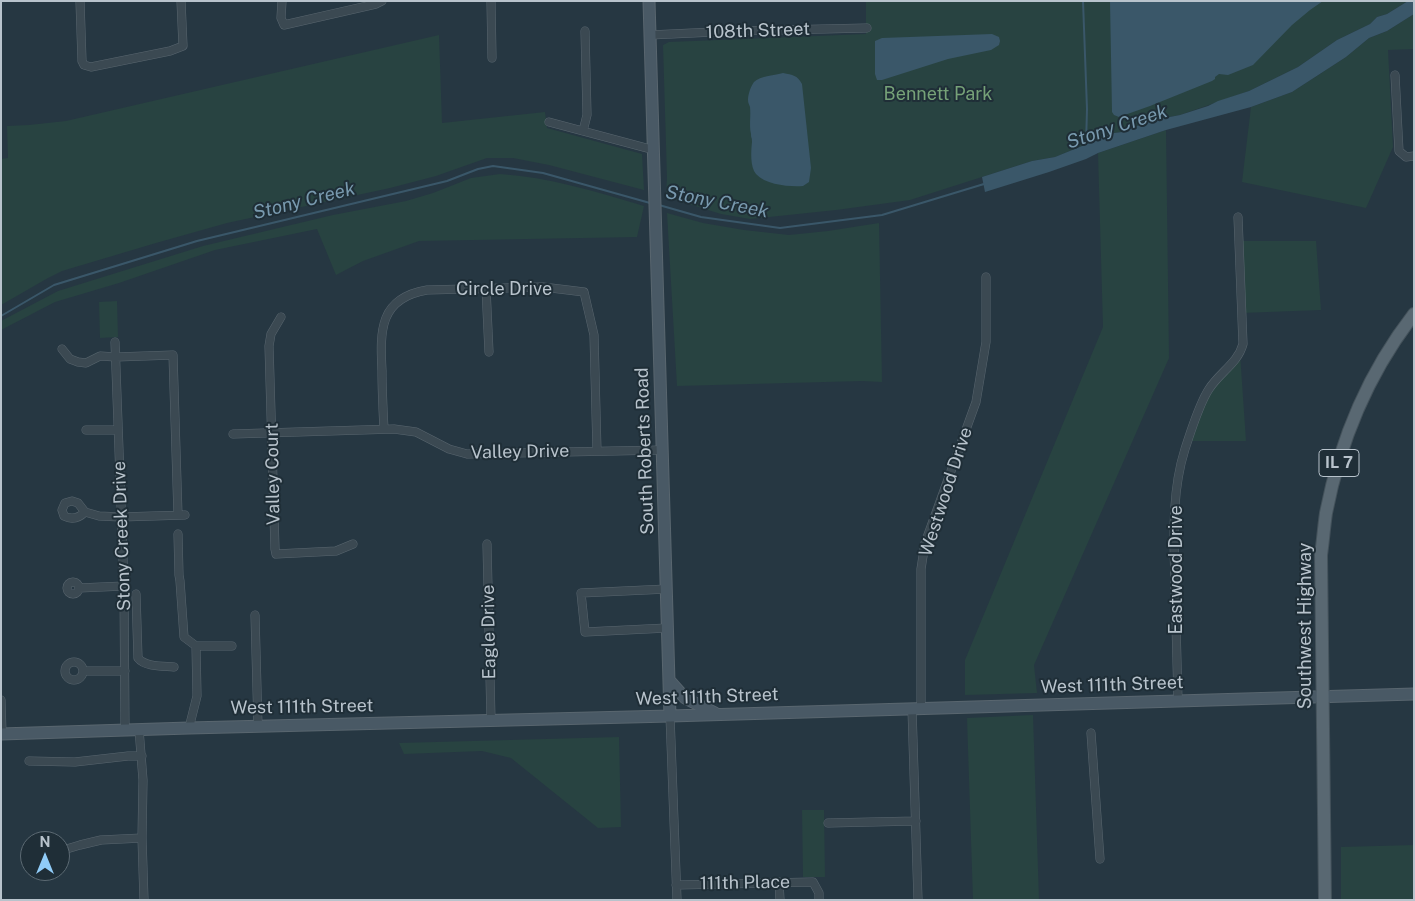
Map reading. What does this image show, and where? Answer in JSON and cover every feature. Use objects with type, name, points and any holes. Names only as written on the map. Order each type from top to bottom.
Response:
[{"type":"main road","name":"South Roberts Road","points":[[649,1],[670,716]]},
{"type":"main road","name":"Southwest Highway","points":[[1325,900],[1321,555],[1326,513],[1339,463],[1356,412],[1377,370],[1414,314]]},
{"type":"main road","points":[[669,680],[689,700],[719,714]]},
{"type":"main road","name":"West 111th Street","points":[[2,734],[1414,694]]},
{"type":"street","points":[[80,1],[81,56],[84,65],[91,67],[126,61],[183,46],[181,1]]},
{"type":"street","points":[[282,1],[281,18],[284,25],[382,1]]},
{"type":"street","points":[[491,1],[492,58]]},
{"type":"street","name":"108th Street","points":[[650,35],[867,28]]},
{"type":"street","points":[[583,131],[587,115],[585,31]]},
{"type":"street","points":[[1395,75],[1399,151],[1406,157],[1414,156]]},
{"type":"street","points":[[549,122],[654,150]]},
{"type":"street","name":"Eastwood Drive","points":[[1178,700],[1173,531],[1176,494],[1184,451],[1202,402],[1214,382],[1237,358],[1243,344],[1238,217]]},
{"type":"street","name":"Westwood Drive","points":[[918,900],[916,708],[921,568],[925,543],[976,402],[986,342],[986,277]]},
{"type":"street","name":"Circle Drive","points":[[384,429],[381,333],[391,308],[403,298],[420,291],[543,287],[584,292],[594,335],[597,451]]},
{"type":"street","points":[[486,288],[489,352]]},
{"type":"street","name":"Valley Court","points":[[281,317],[271,334],[269,346],[276,554],[336,552],[353,544]]},
{"type":"street","name":"Stony Creek Drive","points":[[115,342],[125,627],[124,730]]},
{"type":"street","points":[[62,349],[70,359],[86,363],[100,356],[174,356],[182,515],[121,517],[98,516],[85,512]]},
{"type":"street","points":[[86,430],[118,430]]},
{"type":"street","name":"Valley Drive","points":[[233,434],[402,430],[416,432],[449,450],[467,454],[662,450]]},
{"type":"street","points":[[178,534],[184,638],[196,646],[232,646]]},
{"type":"street","name":"Eagle Drive","points":[[487,544],[491,720]]},
{"type":"street","points":[[79,588],[124,586]]},
{"type":"street","points":[[666,589],[581,593],[585,632],[667,628]]},
{"type":"street","points":[[136,594],[137,655],[139,660],[152,665],[174,667]]},
{"type":"street","points":[[255,616],[258,726]]},
{"type":"street","points":[[125,627],[136,627]]},
{"type":"street","points":[[189,728],[197,696],[196,646]]},
{"type":"street","points":[[84,671],[125,671]]},
{"type":"street","points":[[1,700],[2,734]]},
{"type":"street","name":"South Roberts Road","points":[[670,716],[677,900]]},
{"type":"street","points":[[139,729],[143,780],[144,900]]},
{"type":"street","points":[[1091,733],[1100,859]]},
{"type":"street","points":[[29,761],[75,762],[142,756]]},
{"type":"street","points":[[828,823],[916,821]]},
{"type":"street","points":[[70,848],[101,840],[142,838]]},
{"type":"street","points":[[779,882],[780,900]]},
{"type":"street","name":"111th Place","points":[[676,885],[813,882],[819,893],[819,900]]},
{"type":"green space","name":"Bennett Park","points":[[866,1],[1408,1],[1387,14],[1377,17],[1370,24],[1337,40],[1298,67],[1249,91],[1180,115],[1149,121],[1055,157],[1032,161],[910,200],[750,219],[721,214],[666,197],[663,45],[669,42],[866,34]]},
{"type":"green space","points":[[1414,14],[1414,49],[1388,50],[1393,147],[1366,208],[1242,182],[1251,107],[1292,92],[1346,57],[1369,38],[1387,31]]},
{"type":"green space","points":[[439,35],[442,123],[545,112],[547,128],[642,154],[644,190],[549,165],[513,158],[487,158],[436,176],[390,188],[227,223],[62,271],[1,305],[1,159],[8,158],[7,126],[66,121]]},
{"type":"green space","points":[[1166,130],[1169,358],[1034,665],[1037,693],[965,695],[965,660],[1103,327],[1098,153]]},
{"type":"green space","points":[[500,174],[555,182],[644,206],[637,237],[419,241],[363,261],[336,275],[317,229],[215,250],[119,283],[55,302],[1,330],[1,321],[58,291],[203,246],[333,215],[406,201],[471,178]]},
{"type":"green space","points":[[667,213],[703,223],[789,235],[879,223],[882,382],[677,386]]},
{"type":"green space","points":[[1238,241],[1316,241],[1321,310],[1241,313]]},
{"type":"green space","points":[[117,301],[118,337],[100,338],[99,302]]},
{"type":"green space","points":[[1240,353],[1246,441],[1188,441],[1202,402]]},
{"type":"green space","points":[[1033,715],[1039,900],[973,900],[967,718]]},
{"type":"green space","points":[[619,737],[621,827],[598,828],[511,758],[482,751],[404,754],[399,743]]},
{"type":"green space","points":[[802,810],[824,810],[825,877],[803,877]]},
{"type":"green space","points":[[1414,845],[1414,900],[1341,900],[1341,847]]},
{"type":"water","points":[[1110,1],[1323,1],[1292,25],[1253,65],[1228,75],[1219,74],[1212,81],[1119,117],[1112,112]]},
{"type":"water","points":[[1408,1],[1414,1],[1414,14],[1387,31],[1369,38],[1346,57],[1292,92],[1251,107],[1166,130],[1049,172],[985,192],[982,177],[1032,161],[1055,157],[1149,121],[1180,115],[1249,91],[1298,67],[1337,40],[1370,24],[1377,17],[1387,14]]},
{"type":"water","points":[[992,34],[999,37],[1000,41],[999,45],[991,50],[948,59],[877,80],[875,74],[875,41],[882,38]]},
{"type":"water","points":[[783,73],[794,76],[802,84],[811,168],[809,182],[803,186],[785,186],[766,181],[756,174],[752,163],[750,107],[748,103],[750,90],[757,80]]},
{"type":"waterway","points":[[1083,1],[1087,109],[1086,145]]},
{"type":"waterway","name":"Stony Creek","points":[[1,316],[54,285],[197,241],[447,181],[478,169],[493,166],[543,173],[650,203]]},
{"type":"waterway","name":"Stony Creek","points":[[659,205],[701,217],[780,228],[882,215],[984,184]]}]
